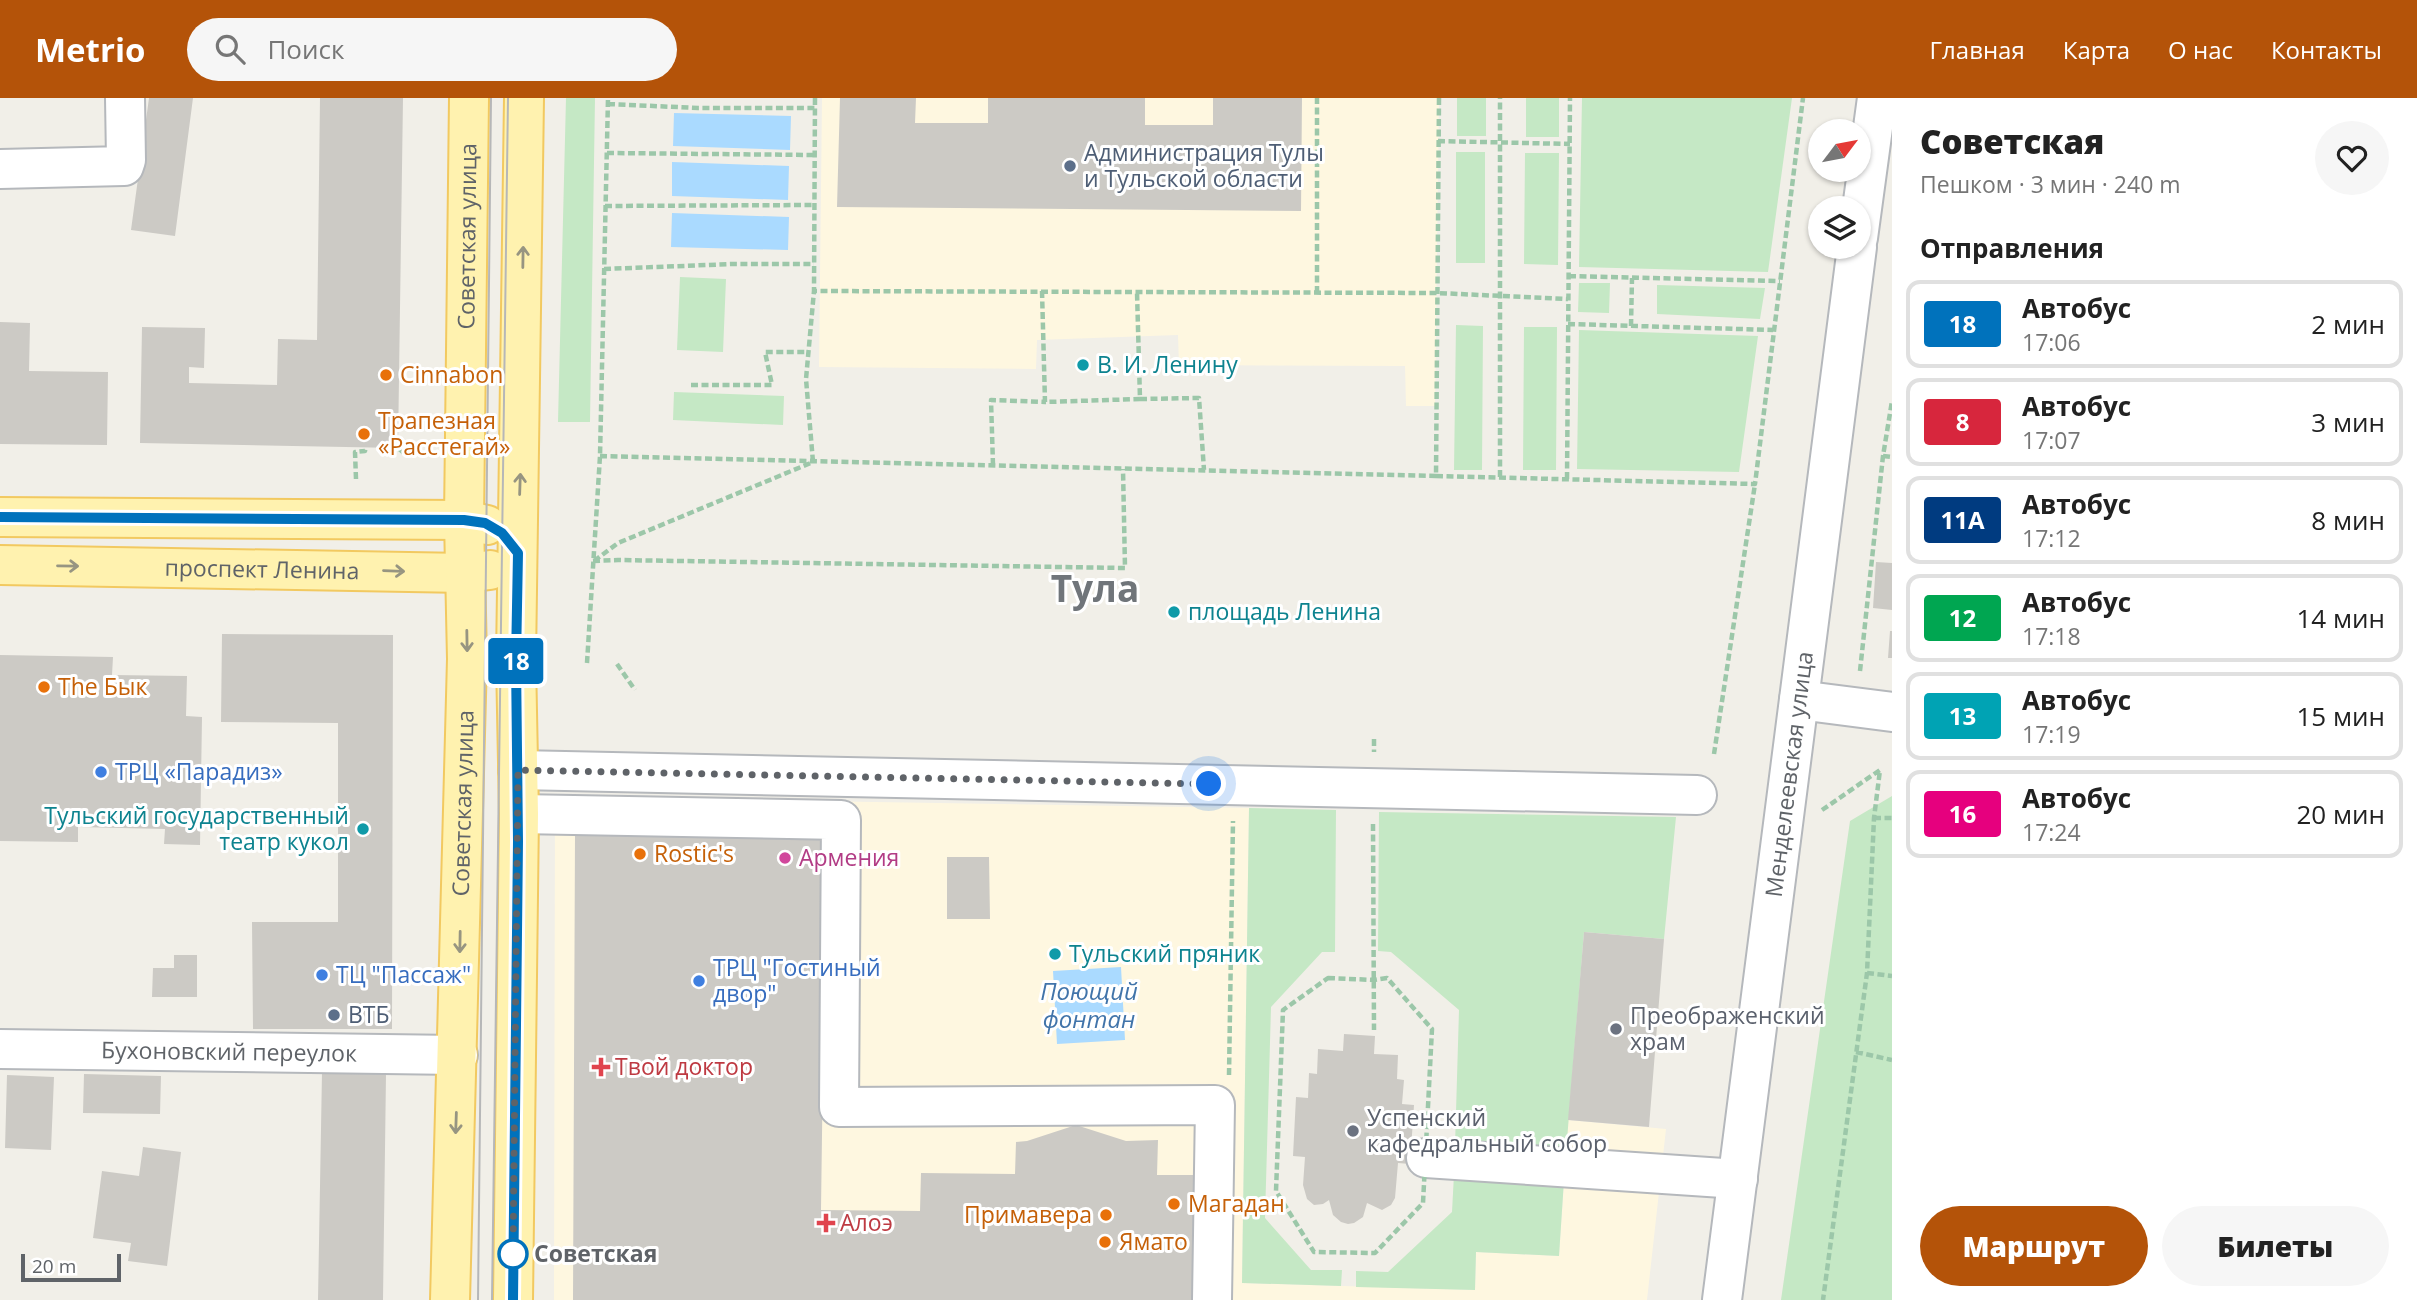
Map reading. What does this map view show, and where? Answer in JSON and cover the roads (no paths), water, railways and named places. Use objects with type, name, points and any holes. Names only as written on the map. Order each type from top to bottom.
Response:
[{"type":"main road","name":"Советская улица","points":[[450,1300],[467,659],[464,520],[469,98]]},
{"type":"main road","points":[[513,1300],[524,98]]},
{"type":"main road","points":[[0,517],[464,520],[485,523],[502,533],[518,553]]},
{"type":"main road","name":"проспект Ленина","points":[[0,565],[466,573],[485,572],[502,567],[518,553]]},
{"type":"street","points":[[0,169],[124,166],[125,98]]},
{"type":"street","points":[[1864,196],[1877,98]]},
{"type":"street","name":"Менделеевская улица","points":[[1722,1300],[1855,259]]},
{"type":"street","points":[[1799,700],[1892,712]]},
{"type":"street","points":[[518,770],[1696,794]]},
{"type":"street","points":[[519,814],[841,820],[839,1107],[1214,1105],[1212,1300]]},
{"type":"street","name":"Бухоновский переулок","points":[[0,1049],[234,1041],[458,1055]]},
{"type":"street","points":[[1426,1157],[1738,1179]]},
{"type":"water","points":[[674,113],[791,116],[790,150],[673,146]]},
{"type":"water","points":[[672,162],[789,166],[788,200],[672,196]]},
{"type":"water","points":[[672,213],[789,217],[788,250],[671,247]]},
{"type":"water","name":"Поющий фонтан","points":[[1121,967],[1125,1040],[1057,1044],[1053,971]]},
{"type":"tram line","points":[[478,1300],[491,98]]},
{"type":"tram line","points":[[492,1300],[508,98]]},
{"type":"place","name":"Администрация Тулы и Тульской области","points":[[1070,166]]},
{"type":"place","name":"В. И. Ленину","points":[[1083,365]]},
{"type":"place","name":"Cinnabon","points":[[386,375]]},
{"type":"place","name":"Трапезная «Расстегай»","points":[[364,434]]},
{"type":"place","name":"площадь Ленина","points":[[1174,612]]},
{"type":"place","name":"The Бык","points":[[44,687]]},
{"type":"place","name":"ТРЦ «Парадиз»","points":[[101,772]]},
{"type":"place","name":"Тульский государственный театр кукол","points":[[363,829]]},
{"type":"place","name":"Rostic's","points":[[640,854]]},
{"type":"place","name":"Армения","points":[[785,858]]},
{"type":"place","name":"Тульский пряник","points":[[1055,954]]},
{"type":"place","name":"ТЦ \"Пассаж\"","points":[[322,975]]},
{"type":"place","name":"ТРЦ \"Гостиный двор\"","points":[[699,981]]},
{"type":"place","name":"ВТБ","points":[[334,1015]]},
{"type":"place","name":"Преображенский храм","points":[[1616,1029]]},
{"type":"place","name":"Твой доктор","points":[[601,1067]]},
{"type":"place","name":"Успенский кафедральный собор","points":[[1353,1131]]},
{"type":"place","name":"Магадан","points":[[1174,1204]]},
{"type":"place","name":"Примавера","points":[[1106,1215]]},
{"type":"place","name":"Алоэ","points":[[826,1223]]},
{"type":"place","name":"Ямато","points":[[1105,1242]]},
{"type":"place","name":"Советская","points":[[513,1254]]},
{"type":"district","name":"Тула","points":[[1095,589]]}]
